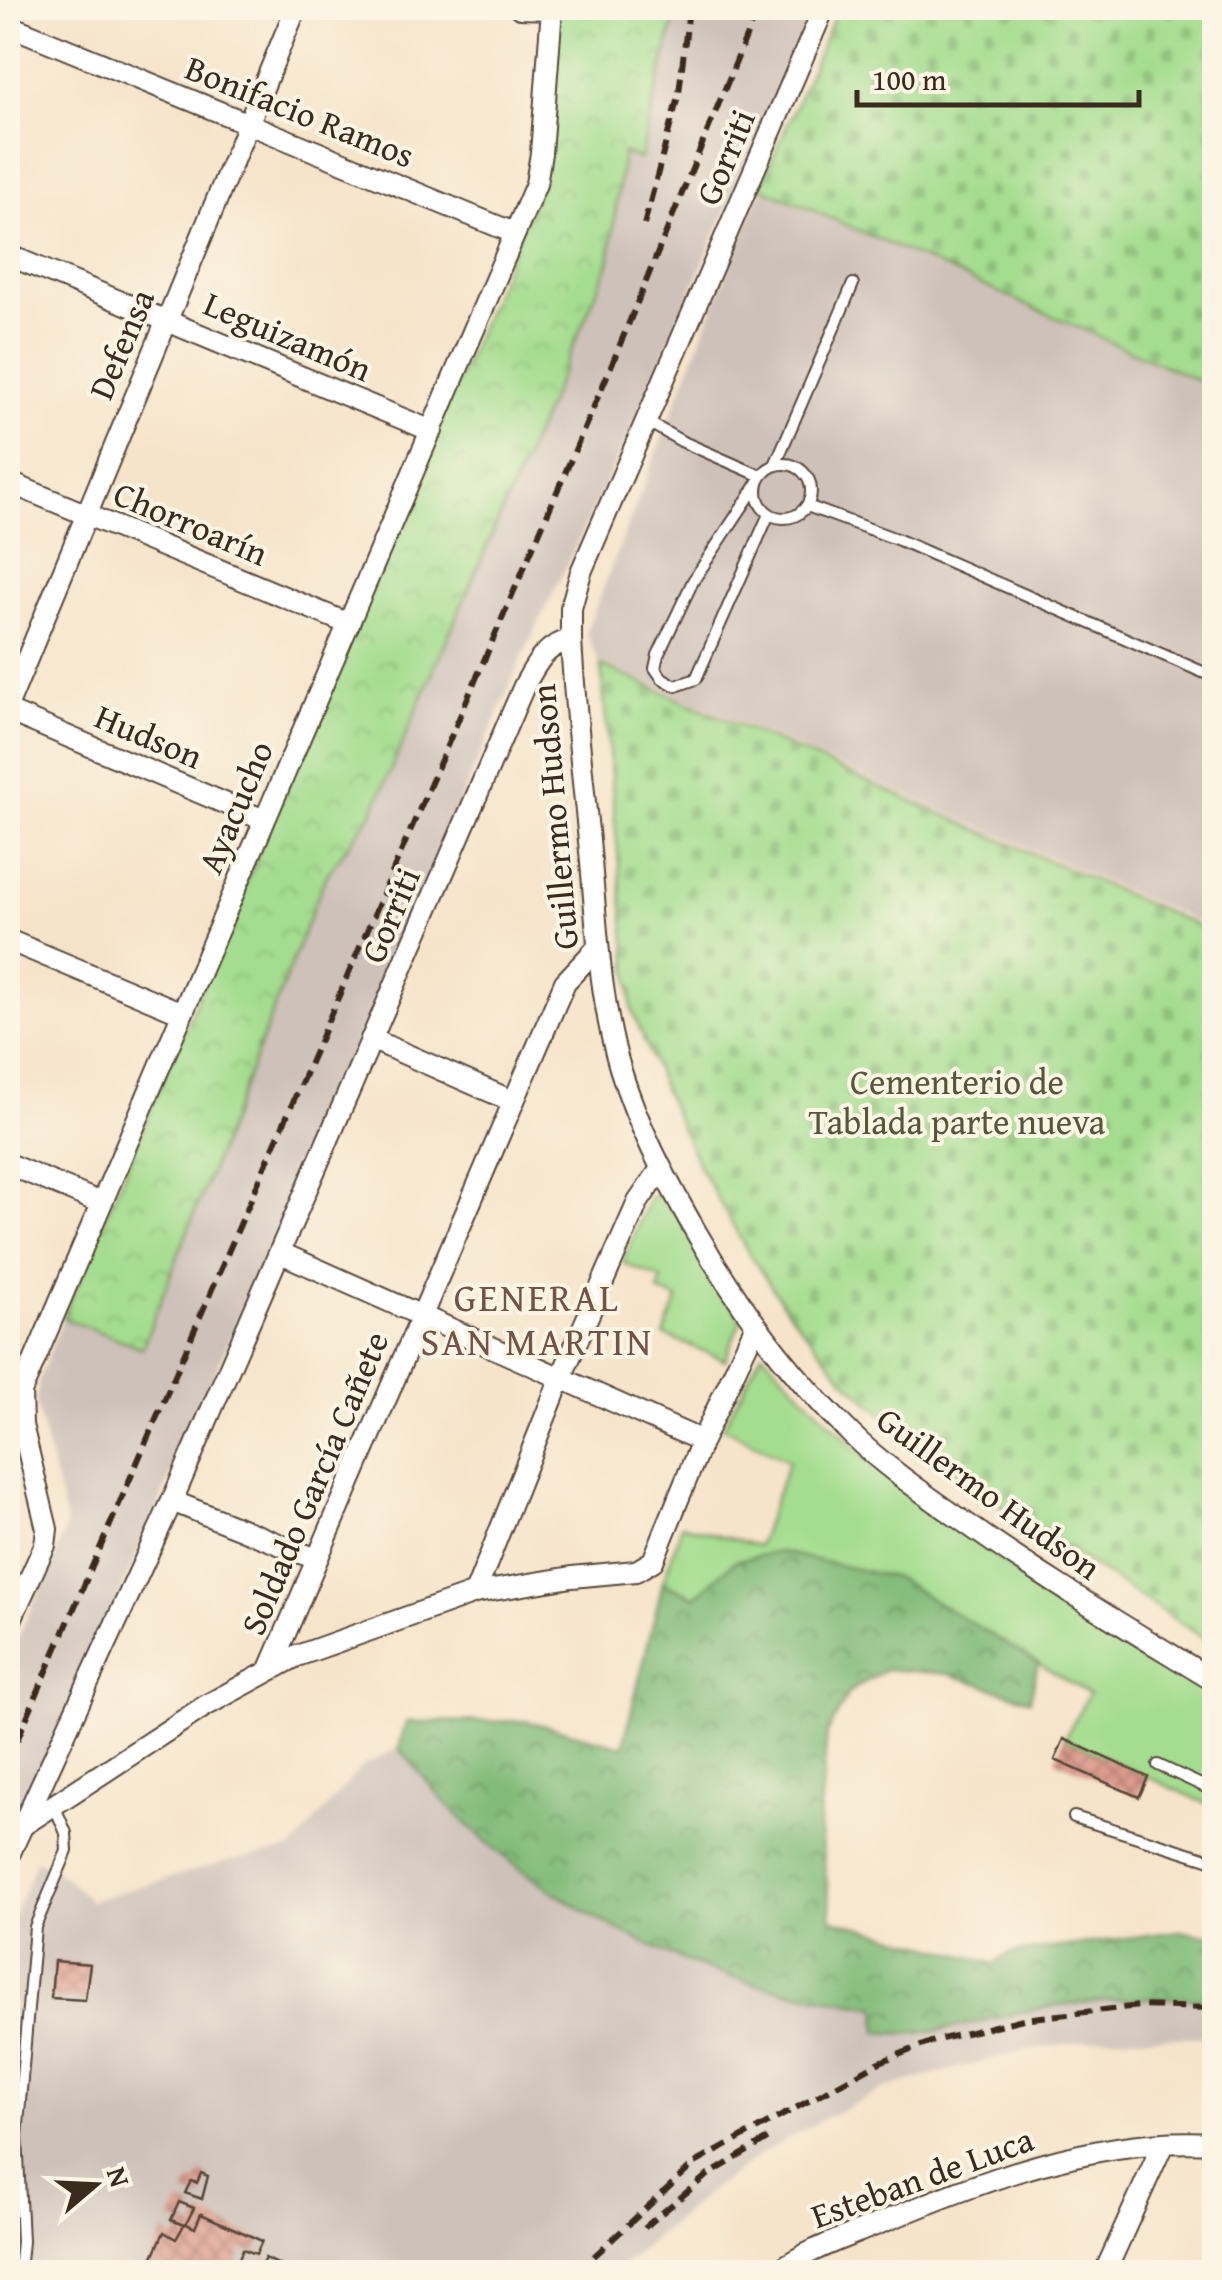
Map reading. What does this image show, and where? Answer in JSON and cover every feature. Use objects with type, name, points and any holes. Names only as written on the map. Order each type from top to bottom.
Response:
[{"type":"street","name":"Defensa","points":[[8,708],[84,514],[296,8]]},
{"type":"street","points":[[520,8],[552,8]]},
{"type":"street","name":"Ayacucho","points":[[8,1626],[48,1530],[14,1390],[101,1203],[536,184],[552,8]]},
{"type":"street","name":"Gorriti","points":[[8,1857],[281,1253],[524,686],[540,657],[555,643],[570,640],[571,608],[581,572],[824,8]]},
{"type":"street","name":"Bonifacio Ramos","points":[[8,25],[514,233]]},
{"type":"street","name":"Leguizamón","points":[[8,256],[432,431]]},
{"type":"street","name":"Chorroarín","points":[[8,482],[349,624]]},
{"type":"street","name":"Guillermo Hudson","points":[[570,640],[598,947],[620,1066],[660,1170],[755,1326],[815,1398],[855,1438],[920,1490],[1034,1572],[1214,1681]]},
{"type":"street","name":"Hudson","points":[[8,708],[264,820]]},
{"type":"street","points":[[8,940],[182,1013]]},
{"type":"street","name":"Soldado García Cañete","points":[[270,1669],[565,982],[598,947]]},
{"type":"street","points":[[371,1039],[512,1102]]},
{"type":"street","points":[[8,1164],[101,1203]]},
{"type":"street","points":[[475,1593],[560,1380],[638,1202],[660,1170]]},
{"type":"street","points":[[281,1253],[702,1441]]},
{"type":"street","points":[[23,1826],[205,1706],[270,1669],[335,1641],[475,1593],[636,1571],[653,1561],[755,1326]]},
{"type":"street","points":[[172,1500],[316,1559]]},
{"type":"street","name":"Esteban de Luca","points":[[777,2272],[821,2248],[988,2180],[1109,2151],[1214,2143]]},
{"type":"street","points":[[1105,2272],[1163,2144]]},
{"type":"lane","points":[[770,514],[696,679],[676,686],[662,678],[655,668],[658,656],[693,580],[774,465],[854,284]]},
{"type":"lane","points":[[646,421],[760,480]]},
{"type":"lane","points":[[760,480],[759,500],[770,514],[786,518],[807,506],[812,489],[806,474],[792,464],[774,465]]},
{"type":"lane","points":[[807,506],[885,534],[1214,678]]},
{"type":"lane","points":[[1158,1765],[1214,1792]]},
{"type":"lane","points":[[19,2272],[22,2241],[17,2136],[35,1927],[66,1851],[66,1833],[54,1805]]},
{"type":"lane","points":[[1074,1818],[1214,1861]]},
{"type":"shaded area","points":[[677,8],[813,8],[631,430],[521,660],[8,1855],[8,1662],[67,1526],[36,1402],[39,1380],[63,1318],[143,1347],[325,876],[372,813],[609,263],[623,152],[639,159]]},
{"type":"shaded area","points":[[760,189],[1214,390],[1214,929],[598,661],[586,632]]},
{"type":"shaded area","points":[[399,1748],[445,1802],[503,1854],[560,1896],[686,1959],[748,1982],[877,2007],[1036,2009],[1114,2000],[1214,2000],[1214,2037],[1110,2037],[1021,2051],[889,2087],[764,2152],[711,2190],[615,2272],[8,2272],[8,1930],[37,1860],[64,1876],[90,1901],[231,1860],[292,1849],[361,1767]]},
{"type":"green space","points":[[556,8],[677,8],[640,159],[623,153],[609,263],[372,813],[325,877],[142,1348],[63,1318],[539,187]]},
{"type":"green space","points":[[838,8],[1214,8],[1214,388],[760,187]]},
{"type":"green space","name":"Cementerio de Tablada parte nueva","points":[[601,665],[1214,933],[1214,1645],[1007,1510],[921,1448],[846,1381],[788,1311],[748,1252],[700,1168],[632,1009]]},
{"type":"green space","points":[[664,1193],[741,1319],[725,1360],[664,1335],[678,1299],[658,1291],[662,1279],[623,1263],[649,1198]]},
{"type":"green space","points":[[762,1352],[864,1457],[1013,1570],[1214,1697],[1214,1807],[1064,1739],[1089,1694],[896,1578],[736,1560],[695,1597],[663,1582],[682,1525],[758,1546],[789,1461],[723,1427]]},
{"type":"green space","points":[[780,1552],[896,1578],[1038,1663],[1030,1700],[949,1674],[886,1669],[849,1692],[827,1734],[819,1826],[832,1919],[995,1964],[1008,1954],[1179,1931],[1214,1936],[1214,2000],[1104,2001],[1037,2009],[918,2033],[878,2032],[877,2007],[781,1990],[708,1969],[666,1953],[584,1911],[508,1859],[474,1830],[399,1748],[406,1722],[527,1721],[623,1746],[663,1582],[695,1597],[736,1560]]},
{"type":"building","points":[[1064,1739],[1148,1777],[1139,1797],[1055,1760]]},
{"type":"building","points":[[54,1961],[90,1964],[85,2000],[51,1998]]},
{"type":"building","points":[[201,2173],[208,2176],[202,2199],[185,2193],[191,2181],[197,2183]]},
{"type":"building","points":[[179,2202],[194,2208],[186,2224],[195,2228],[201,2214],[262,2241],[256,2254],[243,2249],[233,2272],[141,2272],[144,2266],[148,2268],[164,2232],[176,2239],[184,2225],[171,2220]]},
{"type":"building","points":[[265,2258],[294,2272],[258,2272]]},
{"type":"railway","points":[[644,225],[679,93],[689,8]]},
{"type":"railway","points":[[8,1761],[610,369],[758,8]]},
{"type":"railway","points":[[577,2272],[695,2163],[880,2062],[934,2041],[1023,2019],[1139,2006],[1214,2008]]},
{"type":"railway","points":[[644,2228],[705,2177],[774,2135]]},
{"type":"district","name":"GENERAL SAN MARTIN","points":[[537,1319]]}]
